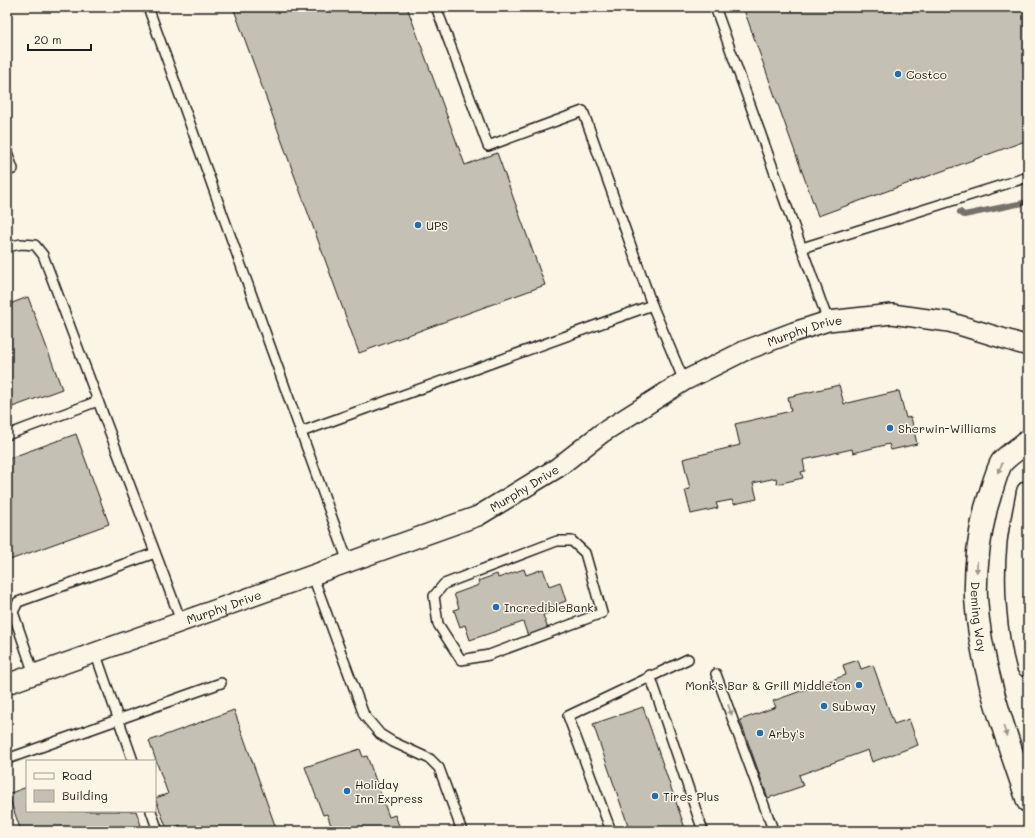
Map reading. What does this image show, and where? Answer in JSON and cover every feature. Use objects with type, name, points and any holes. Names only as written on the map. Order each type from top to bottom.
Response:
[{"type":"street","name":"Murphy Drive","points":[[7,684],[478,516],[557,468],[602,433],[684,381],[744,350],[828,321],[892,314],[950,322],[1028,346]]},
{"type":"street","name":"Deming Way","points":[[1028,441],[1002,463],[990,495],[981,534],[977,561],[976,598],[982,644],[993,694],[1028,801]]},
{"type":"street","points":[[1028,492],[1019,544],[1017,580],[1021,628],[1028,666]]},
{"type":"lane","points":[[148,7],[348,562]]},
{"type":"lane","points":[[436,7],[488,146],[583,111],[652,305],[684,381]]},
{"type":"lane","points":[[715,7],[828,321]]},
{"type":"lane","points":[[7,152],[13,169],[7,171]]},
{"type":"lane","points":[[802,248],[1028,177]]},
{"type":"lane","points":[[7,247],[21,244],[35,245],[43,255],[181,621]]},
{"type":"lane","points":[[301,432],[652,305]]},
{"type":"lane","points":[[7,435],[98,401]]},
{"type":"lane","points":[[558,541],[572,541],[585,553],[602,613],[488,655],[461,660],[438,624],[434,596],[444,584],[558,541]]},
{"type":"lane","points":[[34,674],[13,612],[18,602],[155,553]]},
{"type":"lane","points":[[312,574],[364,715],[380,734],[392,742],[430,759],[439,768],[462,831]]},
{"type":"lane","points":[[95,652],[133,760]]},
{"type":"lane","points":[[611,831],[568,716],[650,675],[688,659]]},
{"type":"lane","points":[[716,674],[772,827]]},
{"type":"lane","points":[[650,675],[703,831]]},
{"type":"lane","points":[[7,759],[221,683]]},
{"type":"lane","points":[[151,812],[158,831]]},
{"type":"building","name":"UPS","points":[[233,7],[407,7],[465,165],[497,153],[545,285],[359,353]]},
{"type":"building","name":"Costco","points":[[743,7],[1028,7],[1028,140],[818,216]]},
{"type":"building","points":[[28,297],[62,389],[7,409],[7,305]]},
{"type":"building","points":[[839,385],[844,404],[899,391],[906,418],[911,417],[917,444],[891,450],[889,444],[853,453],[852,449],[803,460],[805,471],[801,472],[803,478],[777,484],[776,478],[753,483],[757,499],[734,504],[732,500],[716,503],[718,508],[691,514],[685,490],[690,489],[683,459],[740,445],[735,424],[791,411],[788,397]]},
{"type":"building","points":[[76,434],[109,524],[7,561],[7,459]]},
{"type":"building","points":[[524,569],[526,575],[543,569],[549,586],[560,582],[566,601],[550,607],[552,612],[543,615],[549,632],[529,639],[523,622],[470,640],[465,625],[460,627],[454,610],[459,608],[454,594],[479,585],[478,581],[497,574],[498,578]]},
{"type":"building","points":[[858,660],[861,669],[873,665],[894,724],[909,719],[918,745],[872,762],[868,750],[799,775],[803,786],[768,798],[740,720],[776,707],[773,701],[846,675],[843,665]]},
{"type":"building","points":[[643,707],[686,831],[630,831],[593,724]]},
{"type":"building","points":[[234,710],[277,831],[182,831],[180,825],[167,829],[156,798],[168,794],[149,741]]},
{"type":"building","name":"Holiday Inn Express","points":[[360,749],[363,757],[367,756],[389,817],[395,815],[401,831],[333,831],[327,814],[323,815],[305,767]]},
{"type":"building","points":[[26,787],[26,812],[136,812],[143,831],[21,831],[8,794]]},
{"type":"waterway","points":[[960,212],[964,215],[1028,202]]},
{"type":"place","name":"Costco","points":[[898,74]]},
{"type":"place","name":"UPS","points":[[418,225]]},
{"type":"place","name":"Sherwin-Williams","points":[[890,428]]},
{"type":"place","name":"IncredibleBank","points":[[496,607]]},
{"type":"place","name":"Monk's Bar & Grill Middleton","points":[[859,685]]},
{"type":"place","name":"Subway","points":[[824,706]]},
{"type":"place","name":"Arby's","points":[[760,733]]},
{"type":"place","name":"Holiday Inn Express","points":[[347,791]]},
{"type":"place","name":"Tires Plus","points":[[655,796]]}]
